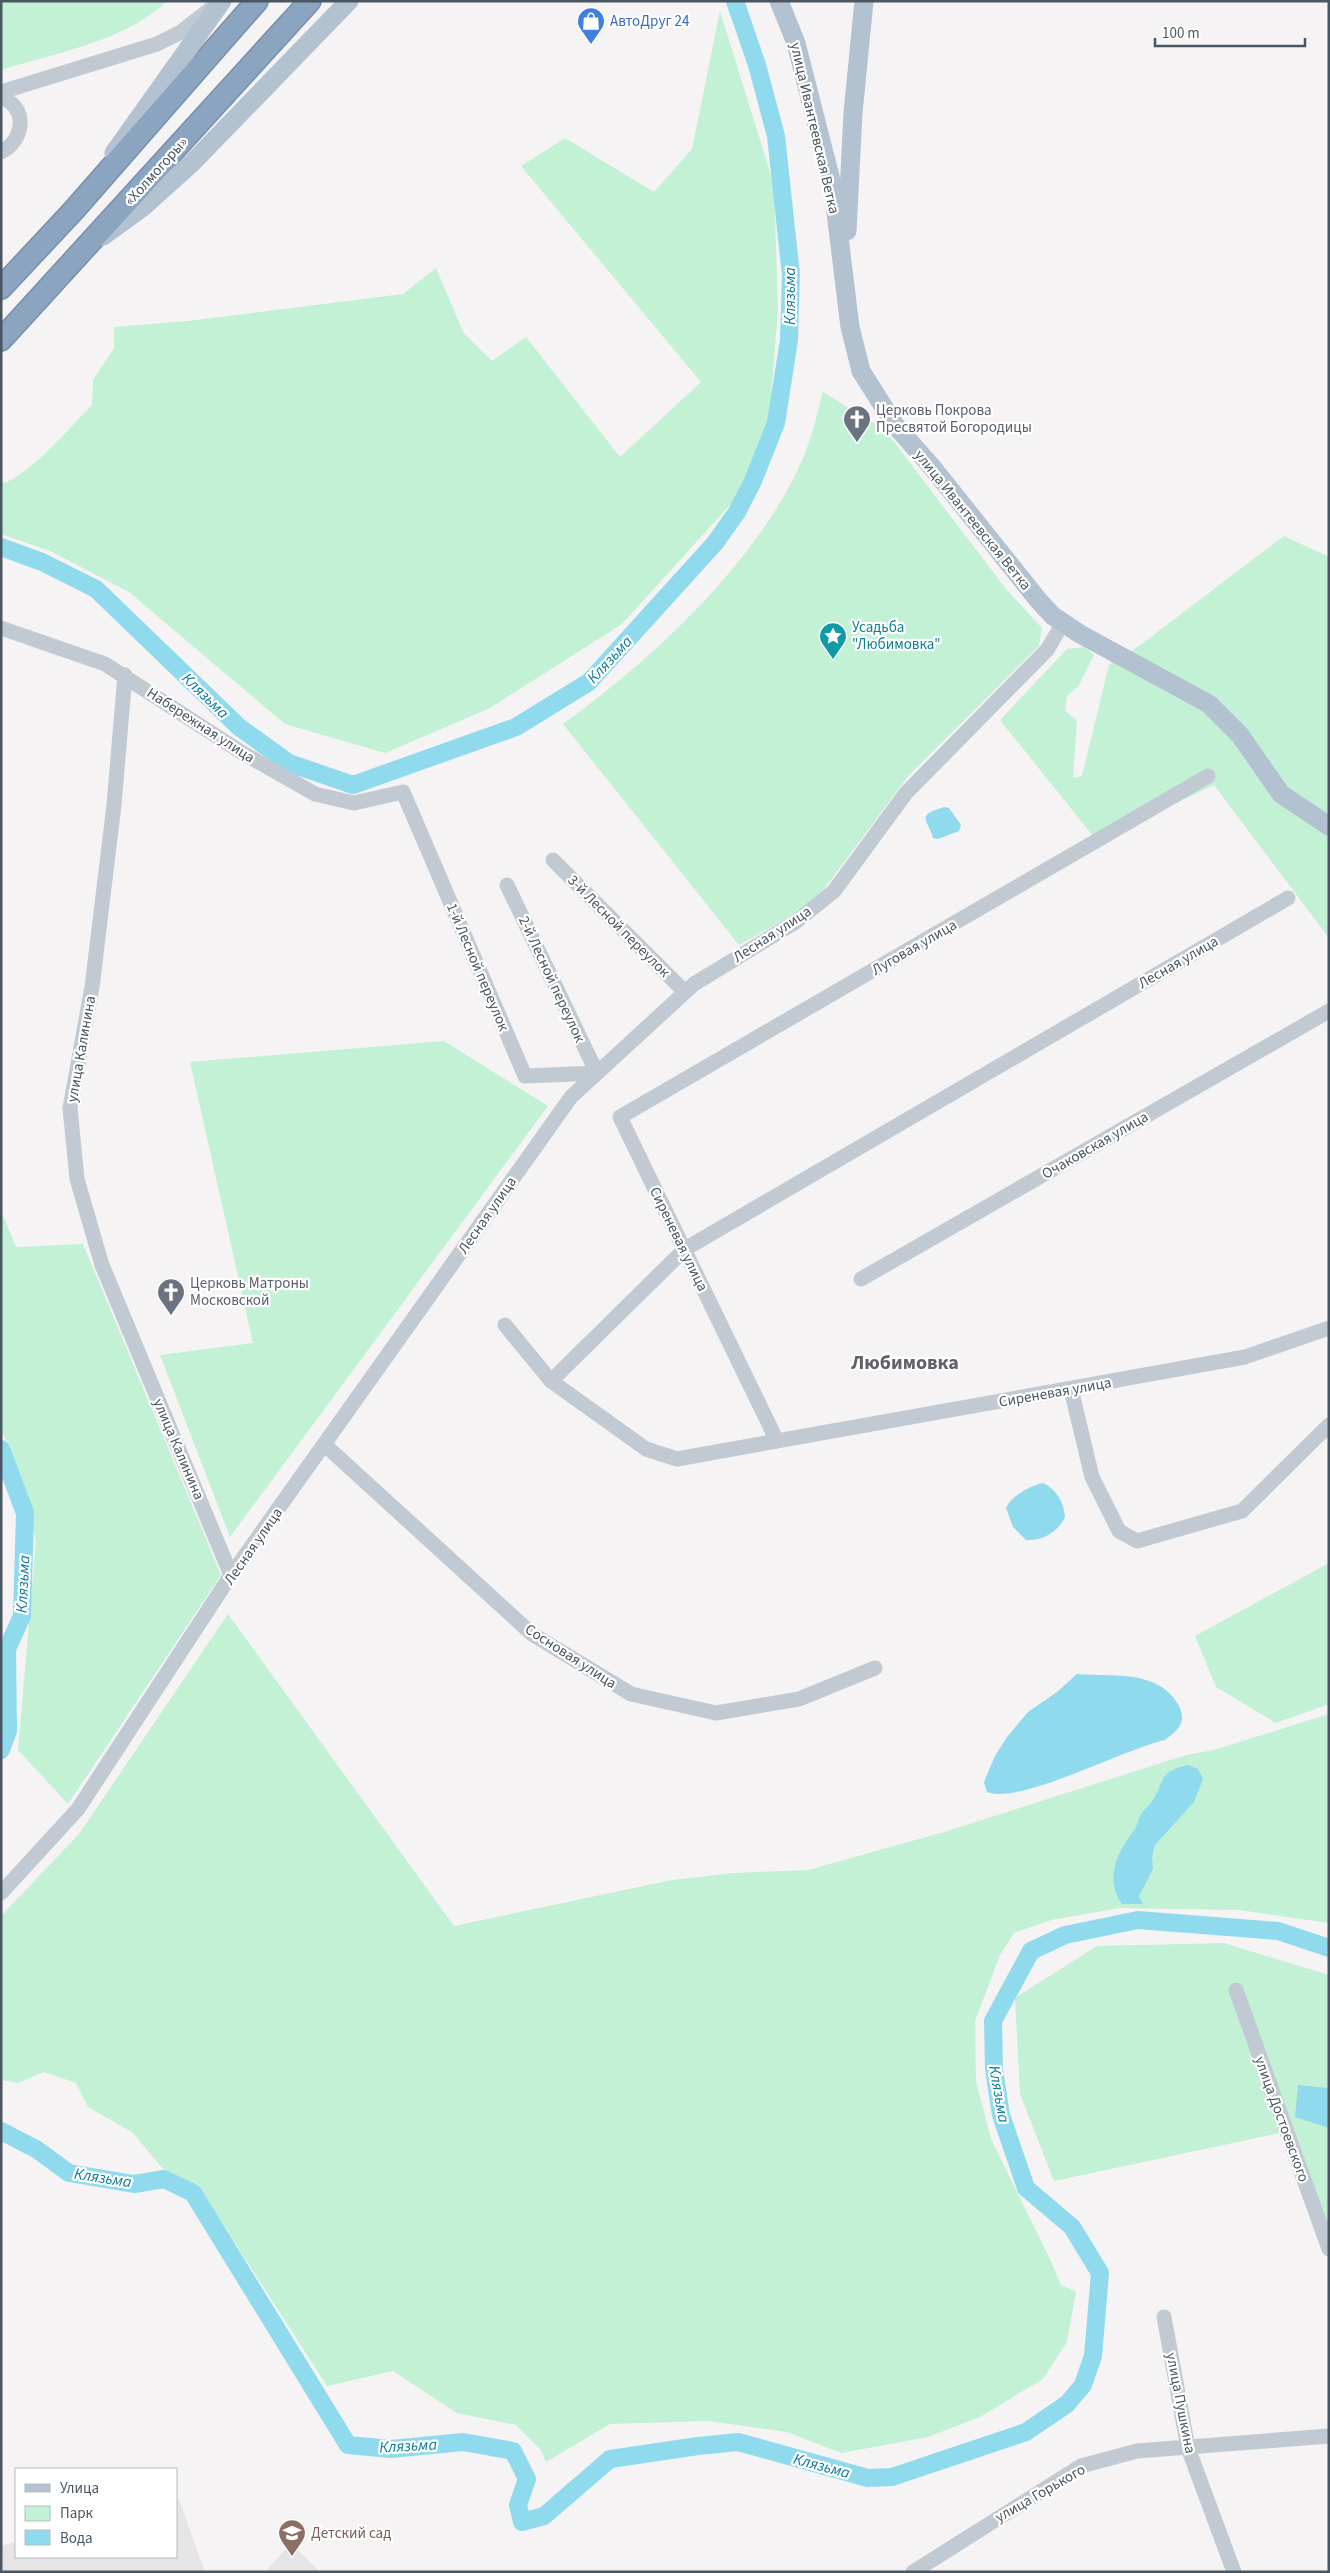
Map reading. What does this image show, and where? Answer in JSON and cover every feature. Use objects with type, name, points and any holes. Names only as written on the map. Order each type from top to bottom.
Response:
[{"type":"highway","points":[[1,288],[74,210],[257,1]]},
{"type":"highway","name":"«Холмогоры»","points":[[1,340],[310,1]]},
{"type":"main road","points":[[74,210],[221,1]]},
{"type":"main road","points":[[82,251],[143,207],[192,163],[349,1]]},
{"type":"main road","name":"улица Ивантеевская Ветка","points":[[779,1],[796,42],[832,188],[850,326],[858,361],[870,386],[895,425],[932,467],[1038,601],[1063,622],[1209,704],[1240,735],[1281,794],[1329,826]]},
{"type":"main road","points":[[846,292],[853,113],[864,1]]},
{"type":"street","points":[[1,92],[157,44],[181,32],[221,1]]},
{"type":"street","points":[[1,97],[17,110],[21,127],[13,145],[1,152]]},
{"type":"street","name":"Лесная улица","points":[[1,1893],[78,1809],[232,1575],[571,1097],[694,984],[797,921],[834,891],[906,793],[1047,650],[1063,622]]},
{"type":"street","name":"Набережная улица","points":[[1,628],[105,664],[241,752],[315,794],[354,803],[403,792]]},
{"type":"street","name":"улица Калинина","points":[[125,676],[114,805],[92,987],[70,1108],[77,1179],[102,1265],[232,1575]]},
{"type":"street","name":"Луговая улица","points":[[620,1117],[1208,776]]},
{"type":"street","name":"1-й Лесной переулок","points":[[403,792],[524,1076],[596,1073]]},
{"type":"street","name":"3-й Лесной переулок","points":[[553,860],[685,992]]},
{"type":"street","name":"2-й Лесной переулок","points":[[507,885],[596,1073]]},
{"type":"street","name":"Лесная улица","points":[[551,1381],[684,1250],[1288,898]]},
{"type":"street","name":"Очаковская улица","points":[[862,1279],[1329,1011]]},
{"type":"street","name":"Сиреневая улица","points":[[620,1117],[777,1441]]},
{"type":"street","name":"Сиреневая улица","points":[[505,1326],[551,1381],[646,1449],[677,1459],[1246,1357],[1329,1328]]},
{"type":"street","points":[[1070,1389],[1092,1477],[1118,1531],[1137,1541],[1242,1511],[1329,1425]]},
{"type":"street","name":"Сосновая улица","points":[[325,1445],[532,1634],[631,1694],[716,1713],[800,1699],[875,1668]]},
{"type":"street","name":"улица Достоевского","points":[[1236,1990],[1329,2249]]},
{"type":"street","name":"улица Пушкина","points":[[1164,2316],[1188,2448],[1234,2572]]},
{"type":"street","name":"улица Горького","points":[[913,2572],[1081,2466],[1137,2451],[1329,2436]]},
{"type":"shaded area","points":[[179,2500],[205,2572],[1,2572],[1,2546],[15,2542],[15,2558],[178,2558]]},
{"type":"shaded area","name":"Детский сад","points":[[291,2543],[320,2572],[265,2572]]},
{"type":"green space","points":[[1,1],[167,1],[150,15],[111,36],[1,70]]},
{"type":"green space","points":[[720,11],[774,185],[778,309],[769,425],[737,497],[622,624],[490,708],[385,753],[285,724],[129,592],[50,551],[1,534],[1,484],[13,479],[37,461],[92,405],[93,380],[114,348],[114,327],[188,321],[403,294],[436,268],[463,332],[492,361],[526,337],[620,457],[701,382],[521,166],[565,138],[654,192],[692,149]]},
{"type":"green space","name":"Усадьба \"Любимовка\"","points":[[823,392],[885,430],[1006,589],[1042,628],[1039,646],[909,775],[824,889],[795,914],[739,945],[563,724],[632,670],[667,638],[700,605],[760,534],[784,496],[803,458]]},
{"type":"green space","points":[[1284,536],[1329,557],[1329,938],[1214,785],[1097,841],[1000,720],[1067,649],[1085,647],[1094,655],[1078,687],[1067,696],[1065,711],[1077,720],[1073,778],[1082,776],[1109,665],[1139,646]]},
{"type":"green space","points":[[444,1041],[548,1106],[230,1537],[160,1355],[253,1343],[190,1062]]},
{"type":"green space","points":[[1,1211],[16,1247],[83,1244],[221,1575],[68,1804],[18,1750],[36,1541],[10,1447],[1,1430]]},
{"type":"green space","points":[[1329,1563],[1329,1704],[1276,1723],[1216,1687],[1195,1636]]},
{"type":"green space","points":[[228,1614],[454,1926],[672,1880],[733,1873],[808,1870],[944,1832],[1186,1755],[1214,1750],[1329,1714],[1329,1923],[1239,1910],[1120,1908],[1051,1920],[1014,1933],[1000,1955],[975,2021],[976,2081],[991,2139],[1061,2285],[1076,2292],[1067,2342],[1043,2379],[980,2417],[928,2437],[841,2453],[787,2432],[708,2421],[610,2424],[546,2462],[541,2450],[516,2425],[457,2413],[393,2371],[327,2386],[199,2187],[165,2171],[132,2132],[88,2107],[76,2083],[44,2072],[18,2083],[1,2080],[1,1916],[79,1834]]},
{"type":"green space","points":[[1224,1943],[1329,1975],[1329,2229],[1294,2130],[1054,2181],[1020,2094],[1015,1998],[1097,1946]]},
{"type":"water","points":[[944,807],[949,808],[961,825],[959,831],[938,839],[933,838],[926,816]]},
{"type":"water","points":[[1043,1483],[1052,1489],[1058,1497],[1063,1506],[1065,1517],[1054,1531],[1044,1537],[1026,1540],[1013,1527],[1006,1508],[1012,1499],[1021,1492]]},
{"type":"water","points":[[1077,1674],[1134,1677],[1147,1680],[1160,1686],[1170,1694],[1179,1706],[1182,1722],[1174,1733],[1165,1740],[1074,1774],[1023,1790],[1003,1794],[987,1792],[984,1783],[986,1777],[995,1756],[1007,1737],[1028,1712],[1057,1692]]},
{"type":"water","points":[[1188,1765],[1198,1769],[1203,1779],[1194,1802],[1155,1845],[1152,1857],[1153,1869],[1139,1896],[1143,1904],[1122,1904],[1114,1886],[1114,1876],[1115,1867],[1122,1849],[1141,1814],[1156,1796],[1166,1775],[1171,1771]]},
{"type":"water","points":[[1298,2085],[1329,2088],[1329,2128],[1295,2117]]},
{"type":"waterway","name":"Клязьма","points":[[1,547],[42,562],[96,589],[239,727],[289,763],[353,785],[516,727],[589,682],[715,543],[737,512],[753,481],[776,423],[789,340],[791,275],[776,136],[757,65],[735,1]]},
{"type":"waterway","name":"Клязьма","points":[[1,1449],[25,1513],[22,1616],[7,1649],[8,1731],[1,1750]]},
{"type":"waterway","name":"Клязьма","points":[[1,2131],[36,2149],[69,2173],[134,2184],[164,2179],[193,2193],[348,2445],[391,2449],[463,2442],[513,2451],[527,2479],[518,2505],[522,2522],[544,2516],[610,2459],[698,2446],[738,2442],[868,2478],[892,2477],[1026,2432],[1067,2404],[1083,2385],[1093,2356],[1100,2273],[1072,2227],[1026,2188],[1001,2115],[994,2069],[993,2021],[1031,1951],[1065,1935],[1138,1920],[1278,1931],[1329,1948]]},
{"type":"place","name":"АвтоДруг 24","points":[[591,45]]},
{"type":"place","name":"Церковь Покрова Пресвятой Богородицы","points":[[857,443]]},
{"type":"place","name":"Усадьба \"Любимовка\"","points":[[833,660]]},
{"type":"place","name":"Церковь Матроны Московской","points":[[171,1316]]},
{"type":"place","name":"Детский сад","points":[[292,2557]]},
{"type":"district","name":"Любимовка","points":[[905,1362]]}]
